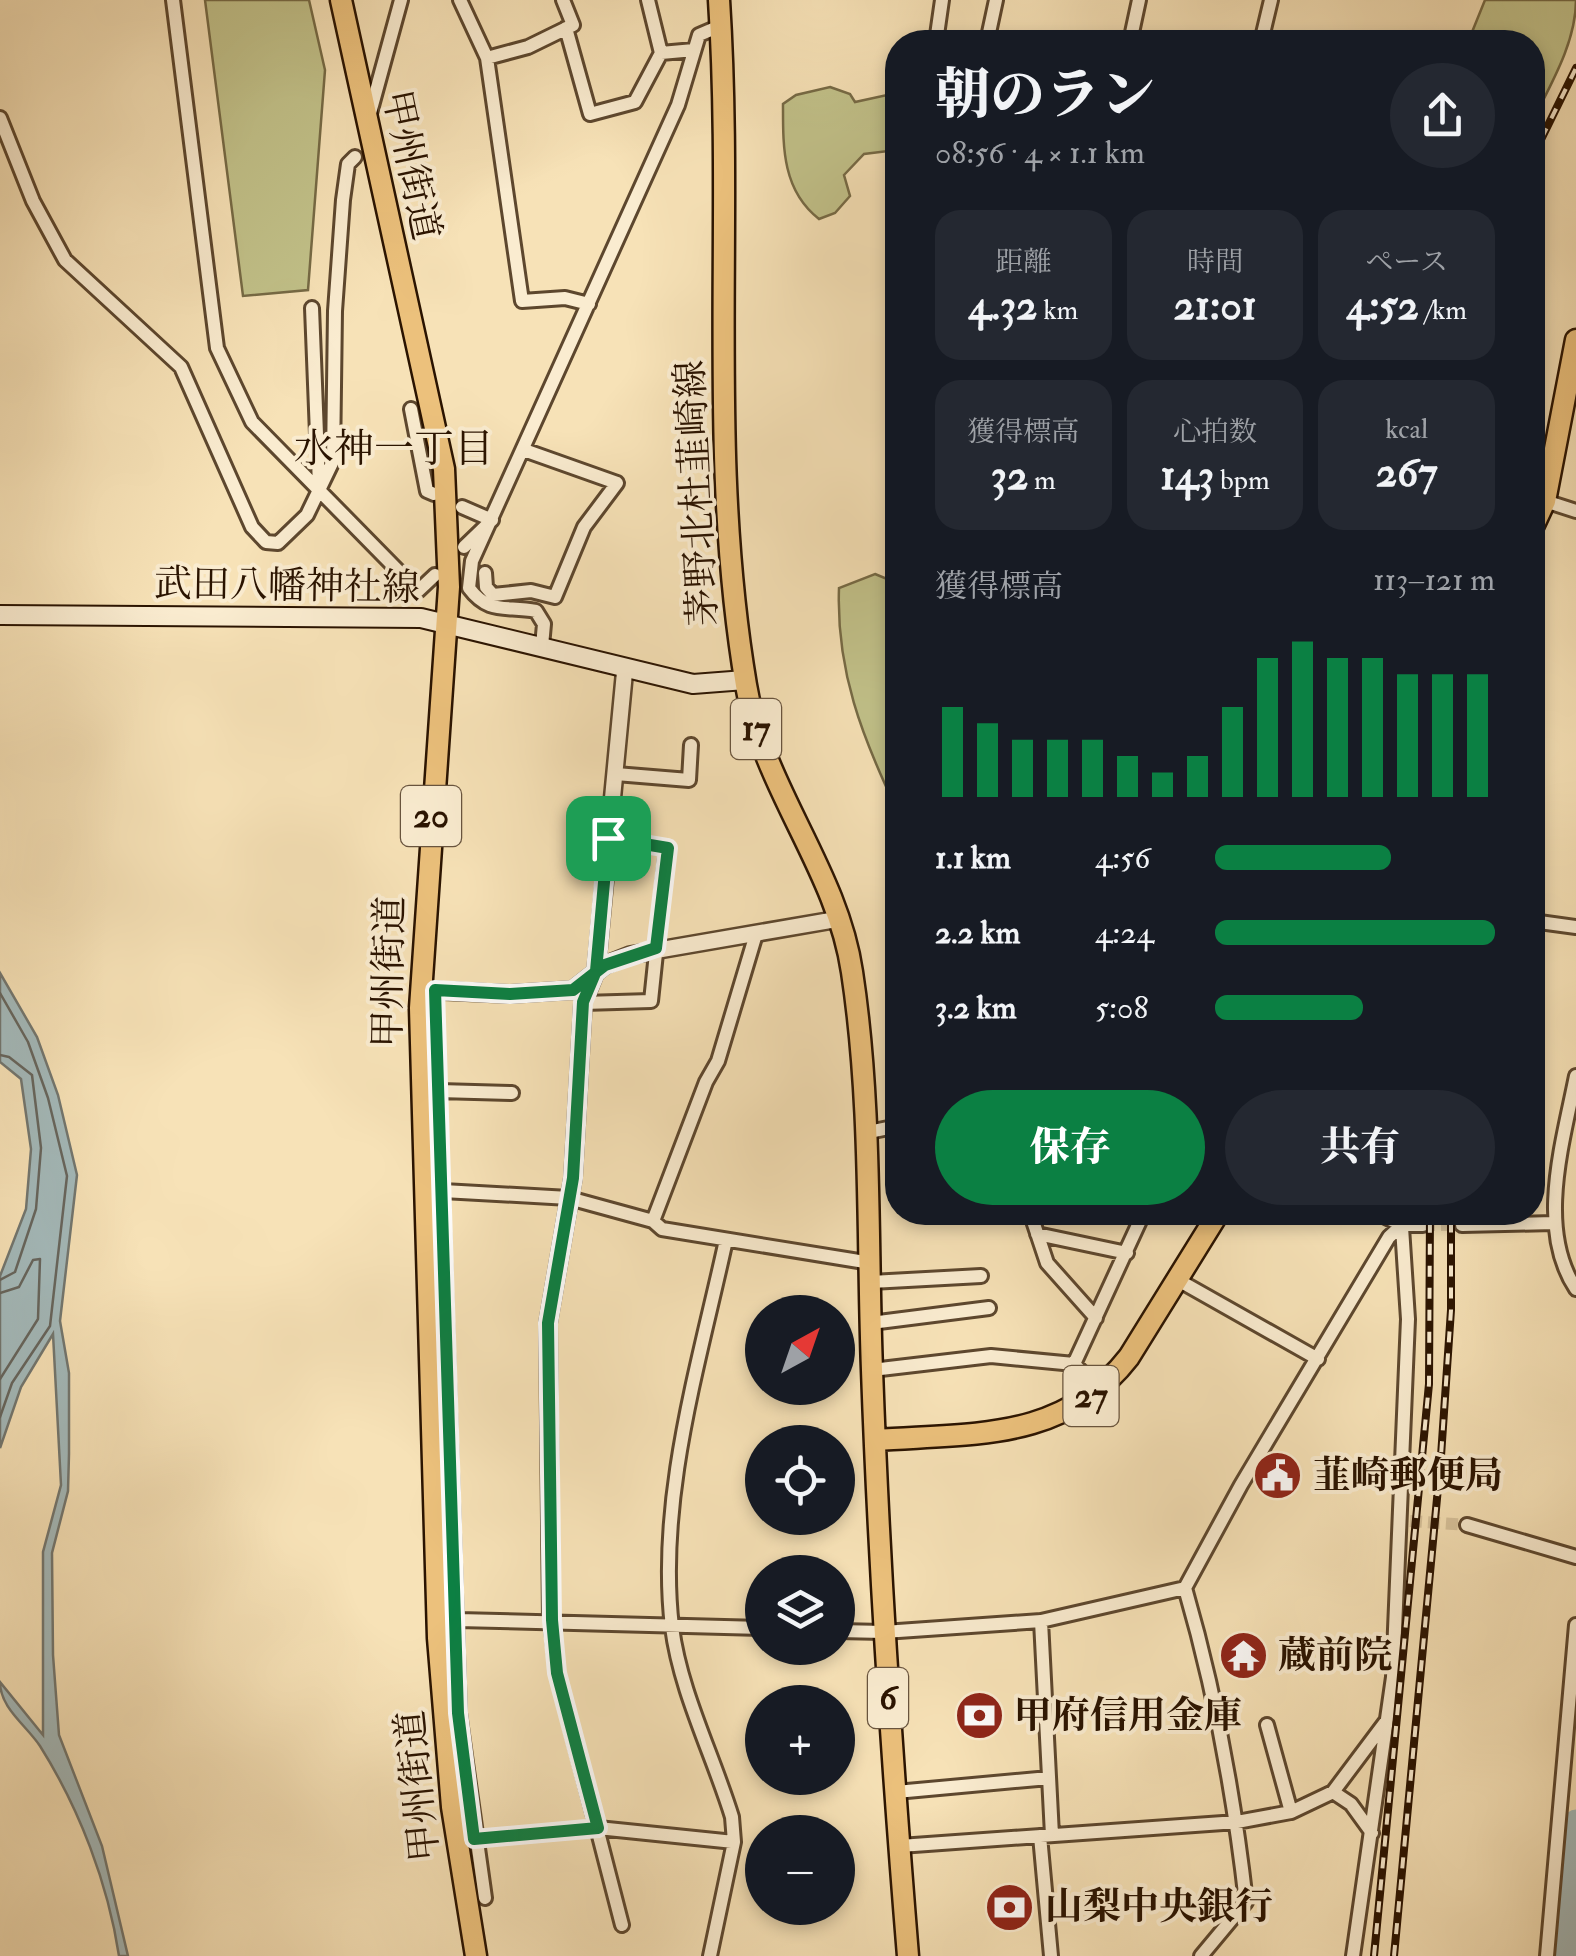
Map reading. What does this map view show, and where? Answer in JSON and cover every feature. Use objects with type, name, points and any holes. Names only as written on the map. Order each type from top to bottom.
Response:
[{"type":"main road","name":"甲州街道","points":[[341,0],[444,468],[450,587],[444,624],[428,990],[438,1638],[452,1807],[476,1956]]},
{"type":"main road","name":"茅野北杜韮崎線","points":[[718,0],[722,478],[728,567],[745,680],[760,746],[789,814],[826,878],[853,974],[871,1273],[876,1440]]},
{"type":"main road","points":[[1545,501],[1576,340]]},
{"type":"main road","name":"武田八幡神社線","points":[[0,615],[421,618],[693,684],[745,680]]},
{"type":"main road","name":"27","points":[[876,1440],[1000,1431],[1044,1423],[1099,1390],[1129,1357],[1211,1225]]},
{"type":"main road","name":"6","points":[[876,1440],[884,1632],[908,1956]]},
{"type":"street","points":[[173,0],[217,348],[252,422],[319,492],[418,591],[435,575]]},
{"type":"street","points":[[367,124],[400,0]]},
{"type":"street","points":[[460,0],[487,58],[522,301],[565,298],[589,304]]},
{"type":"street","points":[[487,58],[528,46],[572,25],[563,0]]},
{"type":"street","points":[[566,28],[590,114],[635,102],[661,53],[648,0]]},
{"type":"street","points":[[939,30],[942,0]]},
{"type":"street","points":[[990,30],[996,0]]},
{"type":"street","points":[[1133,30],[1139,0]]},
{"type":"street","points":[[1264,30],[1271,0]]},
{"type":"street","points":[[524,450],[617,483],[584,527],[555,597],[531,592],[497,611],[480,603],[469,588],[472,561],[678,106],[699,36],[720,26]]},
{"type":"street","points":[[661,53],[694,50]]},
{"type":"street","points":[[0,118],[33,201],[65,260],[181,368],[252,526],[266,542],[278,544],[308,515],[333,461],[338,274],[348,164],[355,156]]},
{"type":"street","points":[[312,308],[319,492]]},
{"type":"street","points":[[411,410],[427,491],[434,494]]},
{"type":"street","points":[[1545,501],[1576,511]]},
{"type":"street","points":[[462,507],[492,520]]},
{"type":"street","points":[[464,547],[492,520]]},
{"type":"street","points":[[485,573],[486,587],[494,595],[536,611],[544,624],[542,646]]},
{"type":"street","points":[[622,1925],[557,1673],[552,1620],[548,1323],[569,1198],[583,1002],[596,971],[624,667]]},
{"type":"street","points":[[616,774],[689,780],[691,745]]},
{"type":"street","points":[[583,1002],[651,1000],[668,848],[608,838]]},
{"type":"street","points":[[486,1898],[474,1839],[458,1713],[439,1091],[428,990],[510,994],[573,990],[596,971],[656,948],[839,919]]},
{"type":"street","points":[[1545,923],[1576,927]]},
{"type":"street","points":[[653,1221],[706,1082],[718,1062],[756,934]]},
{"type":"street","points":[[1576,1076],[1554,1223],[1559,1260],[1576,1289]]},
{"type":"street","points":[[439,1091],[512,1092]]},
{"type":"street","points":[[864,1133],[885,1129]]},
{"type":"street","points":[[442,1191],[569,1198],[653,1221],[662,1229],[871,1273],[980,1276]]},
{"type":"street","points":[[1545,1223],[1554,1223]]},
{"type":"street","points":[[1034,1225],[1047,1263],[1096,1318]]},
{"type":"street","points":[[1074,1364],[1138,1225]]},
{"type":"street","points":[[1201,1956],[1246,1902],[1237,1822],[1210,1675],[1185,1588],[1240,1485],[1398,1225]]},
{"type":"street","points":[[1353,1956],[1388,1718],[1405,1521],[1408,1318],[1402,1225]]},
{"type":"street","points":[[1037,1234],[1127,1252]]},
{"type":"street","points":[[710,1956],[734,1842],[732,1817],[682,1669],[672,1626],[677,1466],[726,1240]]},
{"type":"street","points":[[1178,1280],[1318,1359]]},
{"type":"street","points":[[871,1323],[988,1308]]},
{"type":"street","points":[[872,1370],[992,1356],[1074,1364],[1099,1390]]},
{"type":"street","points":[[1467,1525],[1576,1557]]},
{"type":"street","points":[[855,1631],[1041,1621],[1185,1588]]},
{"type":"street","points":[[458,1620],[745,1628]]},
{"type":"street","points":[[1041,1621],[1049,1778],[1046,1836],[1051,1956]]},
{"type":"street","points":[[1547,1956],[1576,1625]]},
{"type":"street","points":[[900,1846],[1237,1822],[1291,1812],[1333,1792],[1388,1718]]},
{"type":"street","points":[[1267,1724],[1291,1812]]},
{"type":"street","points":[[896,1792],[1049,1778]]},
{"type":"street","points":[[1333,1792],[1363,1817],[1372,1833]]},
{"type":"street","points":[[474,1839],[598,1828],[734,1842]]},
{"type":"green space","points":[[205,0],[309,0],[325,70],[308,290],[243,296]]},
{"type":"green space","points":[[1485,0],[1576,0],[1567,47],[1545,97],[1545,30],[1473,30]]},
{"type":"green space","points":[[830,87],[850,94],[855,102],[885,95],[885,151],[864,154],[844,175],[850,196],[835,213],[819,219],[798,195],[787,167],[783,104],[796,95]]},
{"type":"green space","points":[[875,574],[885,578],[885,783],[862,729],[847,675],[839,588]]},
{"type":"water","points":[[0,973],[37,1037],[58,1095],[77,1175],[60,1321],[69,1373],[69,1454],[68,1491],[52,1553],[53,1655],[59,1735],[102,1846],[128,1956],[119,1956],[99,1874],[67,1795],[40,1746],[9,1708],[1,1691],[0,1682],[43,1735],[43,1552],[61,1485],[53,1334],[21,1387],[0,1448],[0,1276],[26,1209],[31,1149],[21,1079],[0,1062]]},
{"type":"waterway","points":[[1566,1956],[1576,1822]]},
{"type":"tunnel","points":[[1423,1225],[1462,1225]]},
{"type":"tunnel","points":[[1410,1521],[1467,1525]]},
{"type":"railway","points":[[1545,131],[1576,68]]},
{"type":"railway","points":[[1374,1956],[1429,1384],[1430,1225]]},
{"type":"railway","points":[[1394,1956],[1441,1456],[1451,1310],[1451,1225]]},
{"type":"place","name":"韮崎郵便局","points":[[1278,1476]]},
{"type":"place","name":"蔵前院","points":[[1243,1656]]},
{"type":"place","name":"甲府信用金庫","points":[[979,1716]]},
{"type":"place","name":"山梨中央銀行","points":[[1010,1907]]},
{"type":"district","name":"水神一丁目","points":[[394,449]]},
{"type":"route","points":[[608,838],[596,971],[583,1002],[573,1178],[552,1278],[548,1323],[552,1620],[557,1673],[598,1828],[474,1839],[458,1713],[435,990],[510,994],[573,990],[596,971],[605,965],[656,948],[668,848],[608,838]]}]
